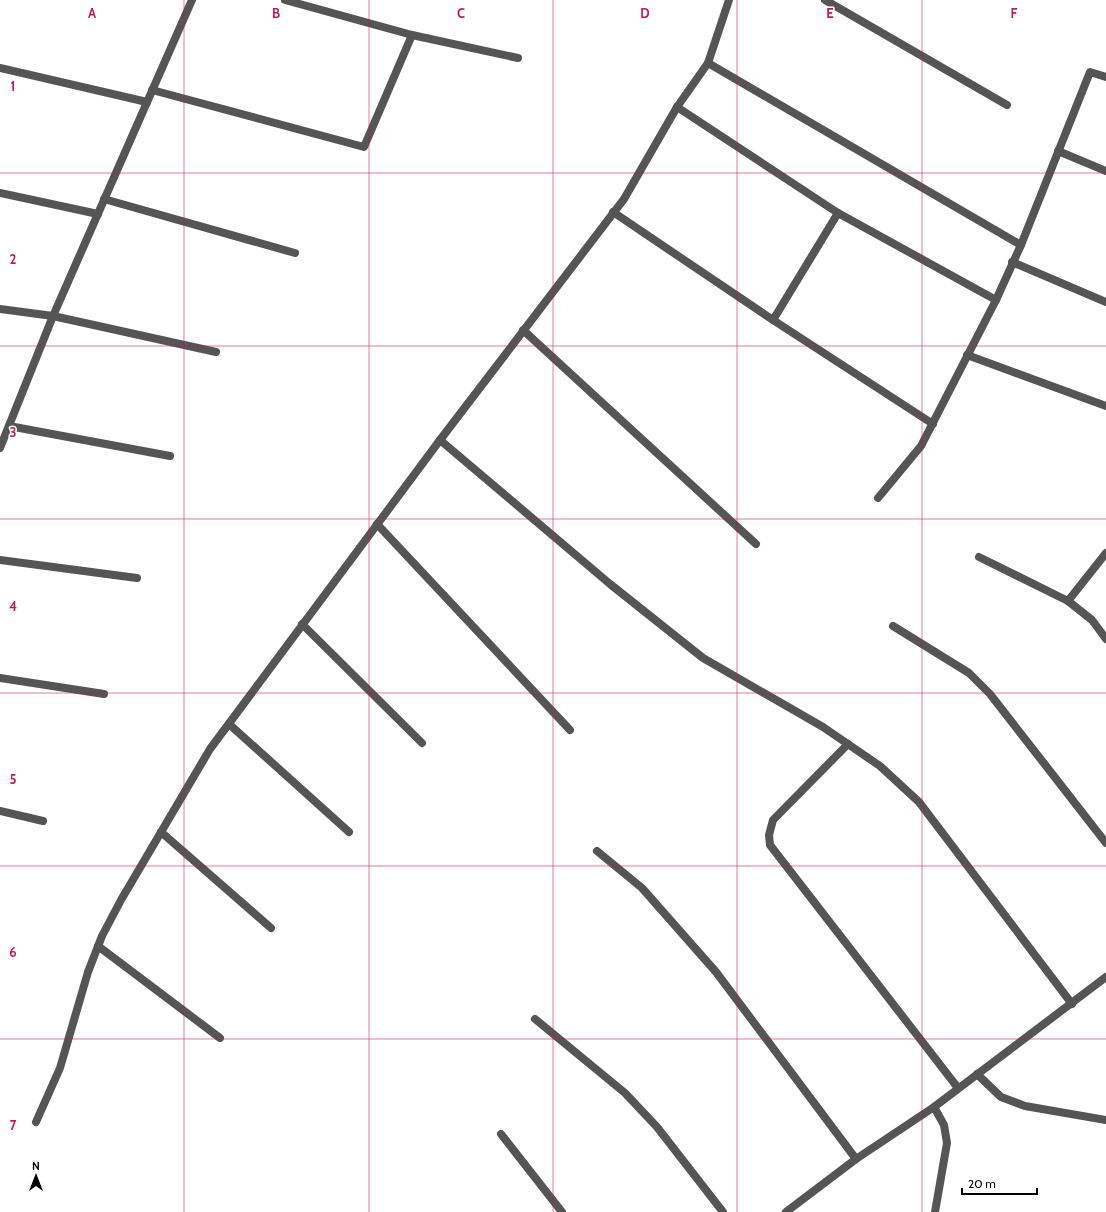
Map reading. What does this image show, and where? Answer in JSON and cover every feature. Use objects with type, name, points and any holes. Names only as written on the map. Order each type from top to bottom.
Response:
[{"type":"street","points":[[0,448],[2,437],[9,426],[53,316],[191,0]]},
{"type":"street","points":[[285,0],[412,35],[518,58]]},
{"type":"street","points":[[36,1122],[60,1068],[88,972],[98,946],[121,900],[210,749],[440,440],[624,198],[677,107],[708,63],[729,0]]},
{"type":"street","points":[[825,0],[1007,105]]},
{"type":"street","points":[[152,90],[364,147],[412,35]]},
{"type":"street","points":[[708,63],[1021,245]]},
{"type":"street","points":[[0,68],[147,102]]},
{"type":"street","points":[[878,498],[920,446],[933,424],[996,300],[1021,245],[1090,72],[1106,77]]},
{"type":"street","points":[[677,107],[838,213],[996,300]]},
{"type":"street","points":[[1058,151],[1106,171]]},
{"type":"street","points":[[0,193],[98,214]]},
{"type":"street","points":[[104,198],[295,253]]},
{"type":"street","points":[[614,212],[773,320],[933,424]]},
{"type":"street","points":[[773,320],[838,213]]},
{"type":"street","points":[[1012,262],[1106,302]]},
{"type":"street","points":[[0,309],[53,316],[216,352]]},
{"type":"street","points":[[523,330],[756,544]]},
{"type":"street","points":[[967,355],[1106,406]]},
{"type":"street","points":[[9,426],[170,456]]},
{"type":"street","points":[[440,440],[610,584],[703,658],[823,727],[880,766],[919,802],[1072,1004]]},
{"type":"street","points":[[378,524],[570,730]]},
{"type":"street","points":[[1068,601],[1106,553]]},
{"type":"street","points":[[979,557],[1068,601],[1092,620],[1106,639]]},
{"type":"street","points":[[0,560],[137,578]]},
{"type":"street","points":[[302,624],[422,743]]},
{"type":"street","points":[[893,626],[969,673],[990,694],[1106,843]]},
{"type":"street","points":[[0,678],[104,694]]},
{"type":"street","points":[[229,724],[349,832]]},
{"type":"street","points":[[848,744],[773,820],[769,835],[770,845],[958,1088]]},
{"type":"street","points":[[0,812],[43,821]]},
{"type":"street","points":[[162,832],[271,928]]},
{"type":"street","points":[[596,852],[642,888],[716,972],[856,1159]]},
{"type":"street","points":[[98,946],[220,1038]]},
{"type":"street","points":[[786,1212],[856,1159],[934,1107],[1106,977]]},
{"type":"street","points":[[535,1019],[625,1093],[657,1127],[723,1212]]},
{"type":"street","points":[[977,1074],[1001,1097],[1025,1106],[1106,1120]]},
{"type":"street","points":[[934,1107],[944,1125],[947,1143],[936,1212]]},
{"type":"street","points":[[501,1134],[562,1212]]}]
